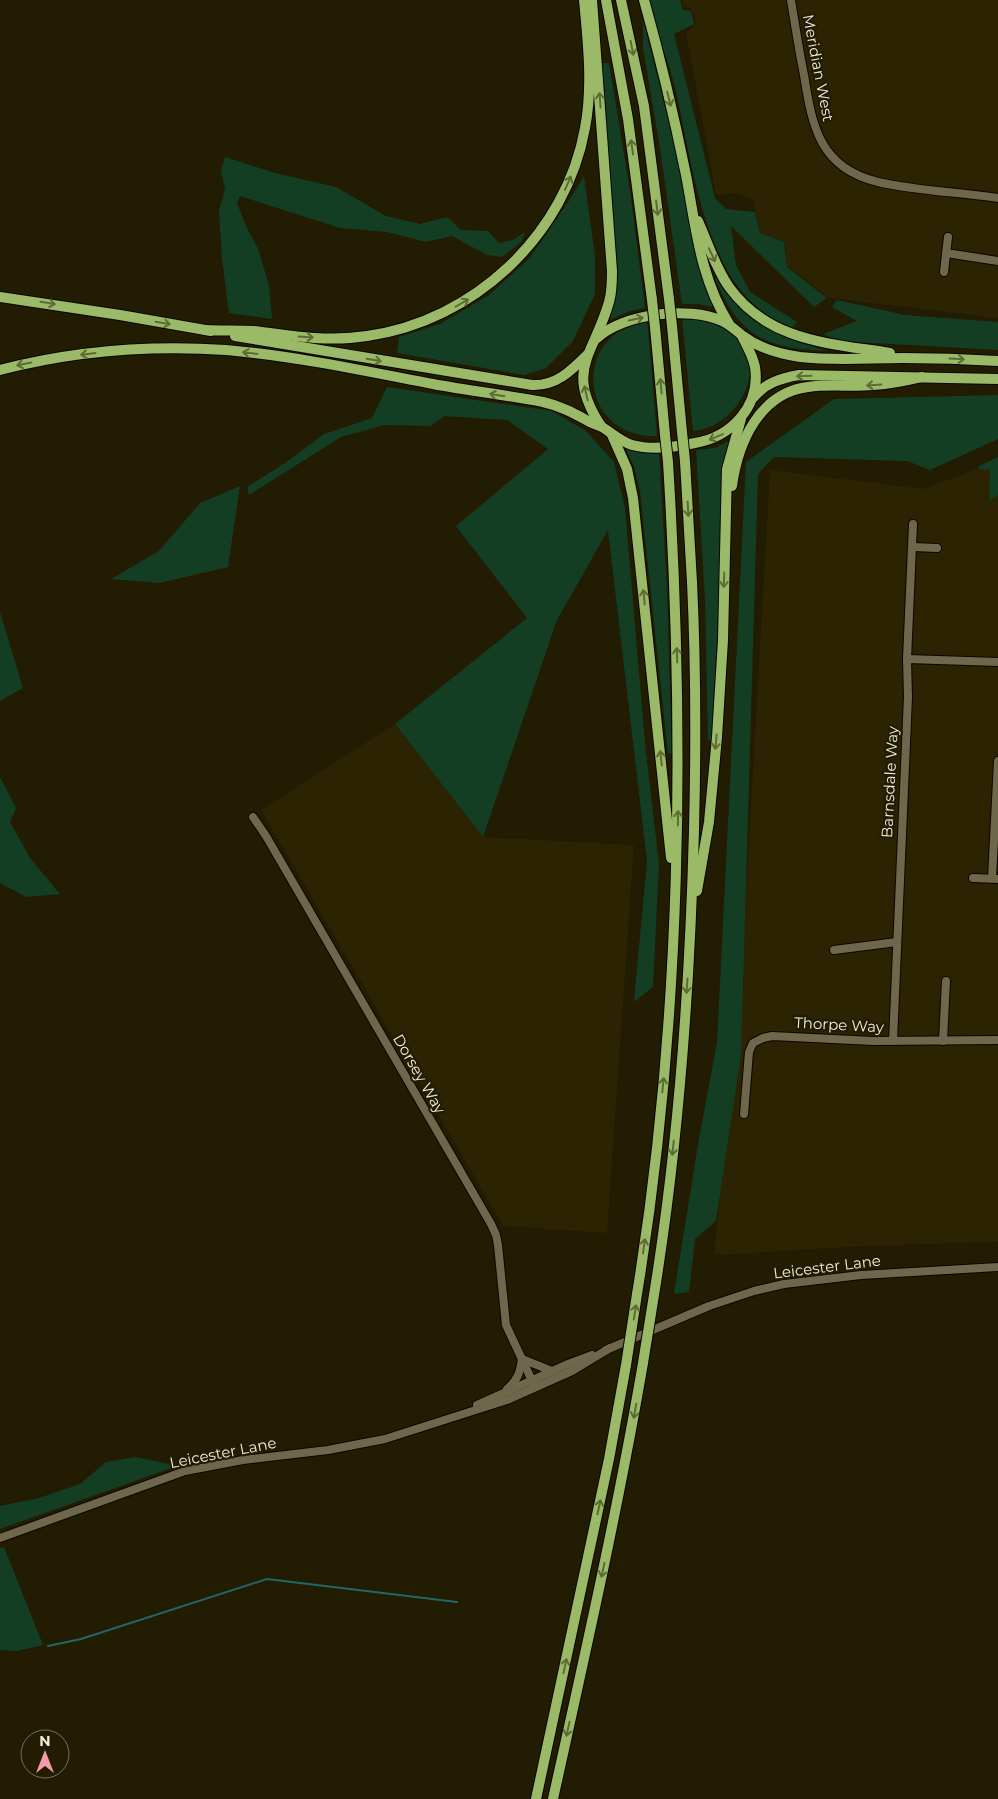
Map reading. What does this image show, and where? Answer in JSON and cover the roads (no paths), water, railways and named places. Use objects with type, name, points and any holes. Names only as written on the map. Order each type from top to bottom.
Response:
[{"type":"highway","points":[[205,330],[252,331],[324,339],[379,334],[422,322],[450,309],[488,286],[510,267],[534,240],[560,199],[579,155],[585,129],[590,86],[584,0]]},
{"type":"highway","points":[[0,296],[104,312],[532,386],[544,385],[557,380],[570,372],[587,355],[594,342],[609,302],[612,271],[592,0]]},
{"type":"highway","points":[[536,1799],[609,1459],[637,1294],[650,1205],[666,1056],[678,850],[679,718],[675,572],[668,462],[652,300],[628,119],[606,0]]},
{"type":"highway","points":[[553,1799],[631,1434],[654,1295],[677,1117],[690,937],[695,708],[692,584],[685,461],[669,300],[644,106],[621,0]]},
{"type":"highway","points":[[638,0],[652,35]]},
{"type":"highway","points":[[644,0],[674,122],[693,210],[697,241],[705,272],[716,301],[730,324],[742,336],[767,349],[795,356],[998,361]]},
{"type":"highway","points":[[693,210],[709,249],[729,287],[743,303],[769,323],[789,333],[813,341],[916,358]]},
{"type":"highway","points":[[594,342],[604,332],[619,324],[656,316],[699,314],[730,324]]},
{"type":"highway","points":[[690,937],[708,822],[717,737],[727,468],[741,418],[754,391],[756,375],[753,360],[742,336]]},
{"type":"highway","points":[[0,370],[65,357],[102,352],[161,349],[225,350],[310,362],[545,402],[564,408],[602,427],[626,443],[646,447],[695,443],[722,435],[741,418]]},
{"type":"highway","points":[[587,355],[584,372],[585,393],[592,411],[602,427]]},
{"type":"highway","points":[[749,403],[766,386],[792,376],[833,375],[998,379]]},
{"type":"highway","points":[[726,531],[735,466],[739,452],[753,423],[770,403],[787,393],[807,387],[872,386],[922,377]]},
{"type":"highway","points":[[612,435],[626,469],[633,498],[671,848],[672,946]]},
{"type":"street","name":"Meridian West","points":[[791,0],[812,120],[823,145],[840,164],[858,175],[876,182],[998,198]]},
{"type":"street","points":[[944,272],[948,237]]},
{"type":"street","points":[[946,253],[998,261]]},
{"type":"street","name":"Barnsdale Way","points":[[893,1041],[908,697],[913,524]]},
{"type":"street","points":[[912,547],[937,548]]},
{"type":"street","points":[[908,659],[998,662]]},
{"type":"street","points":[[974,878],[995,878],[998,761]]},
{"type":"street","name":"Dorsey Way","points":[[254,817],[496,1234],[504,1316],[534,1384]]},
{"type":"street","points":[[834,950],[897,942]]},
{"type":"street","points":[[943,1041],[946,981]]},
{"type":"street","name":"Thorpe Way","points":[[744,1114],[749,1052],[753,1043],[763,1038],[772,1036],[893,1041],[998,1040]]},
{"type":"street","name":"Leicester Lane","points":[[0,1538],[185,1471],[243,1460],[328,1450],[385,1439],[507,1400],[534,1384],[552,1370],[610,1348],[709,1306],[779,1285],[806,1280],[861,1275],[998,1267]]},
{"type":"street","name":"Leicester Lane","points":[[457,1415],[503,1392],[572,1371],[610,1348]]},
{"type":"street","points":[[503,1392],[514,1384],[518,1377],[522,1359],[552,1370]]},
{"type":"waterway","points":[[48,1646],[81,1639],[267,1579],[457,1602]]}]
